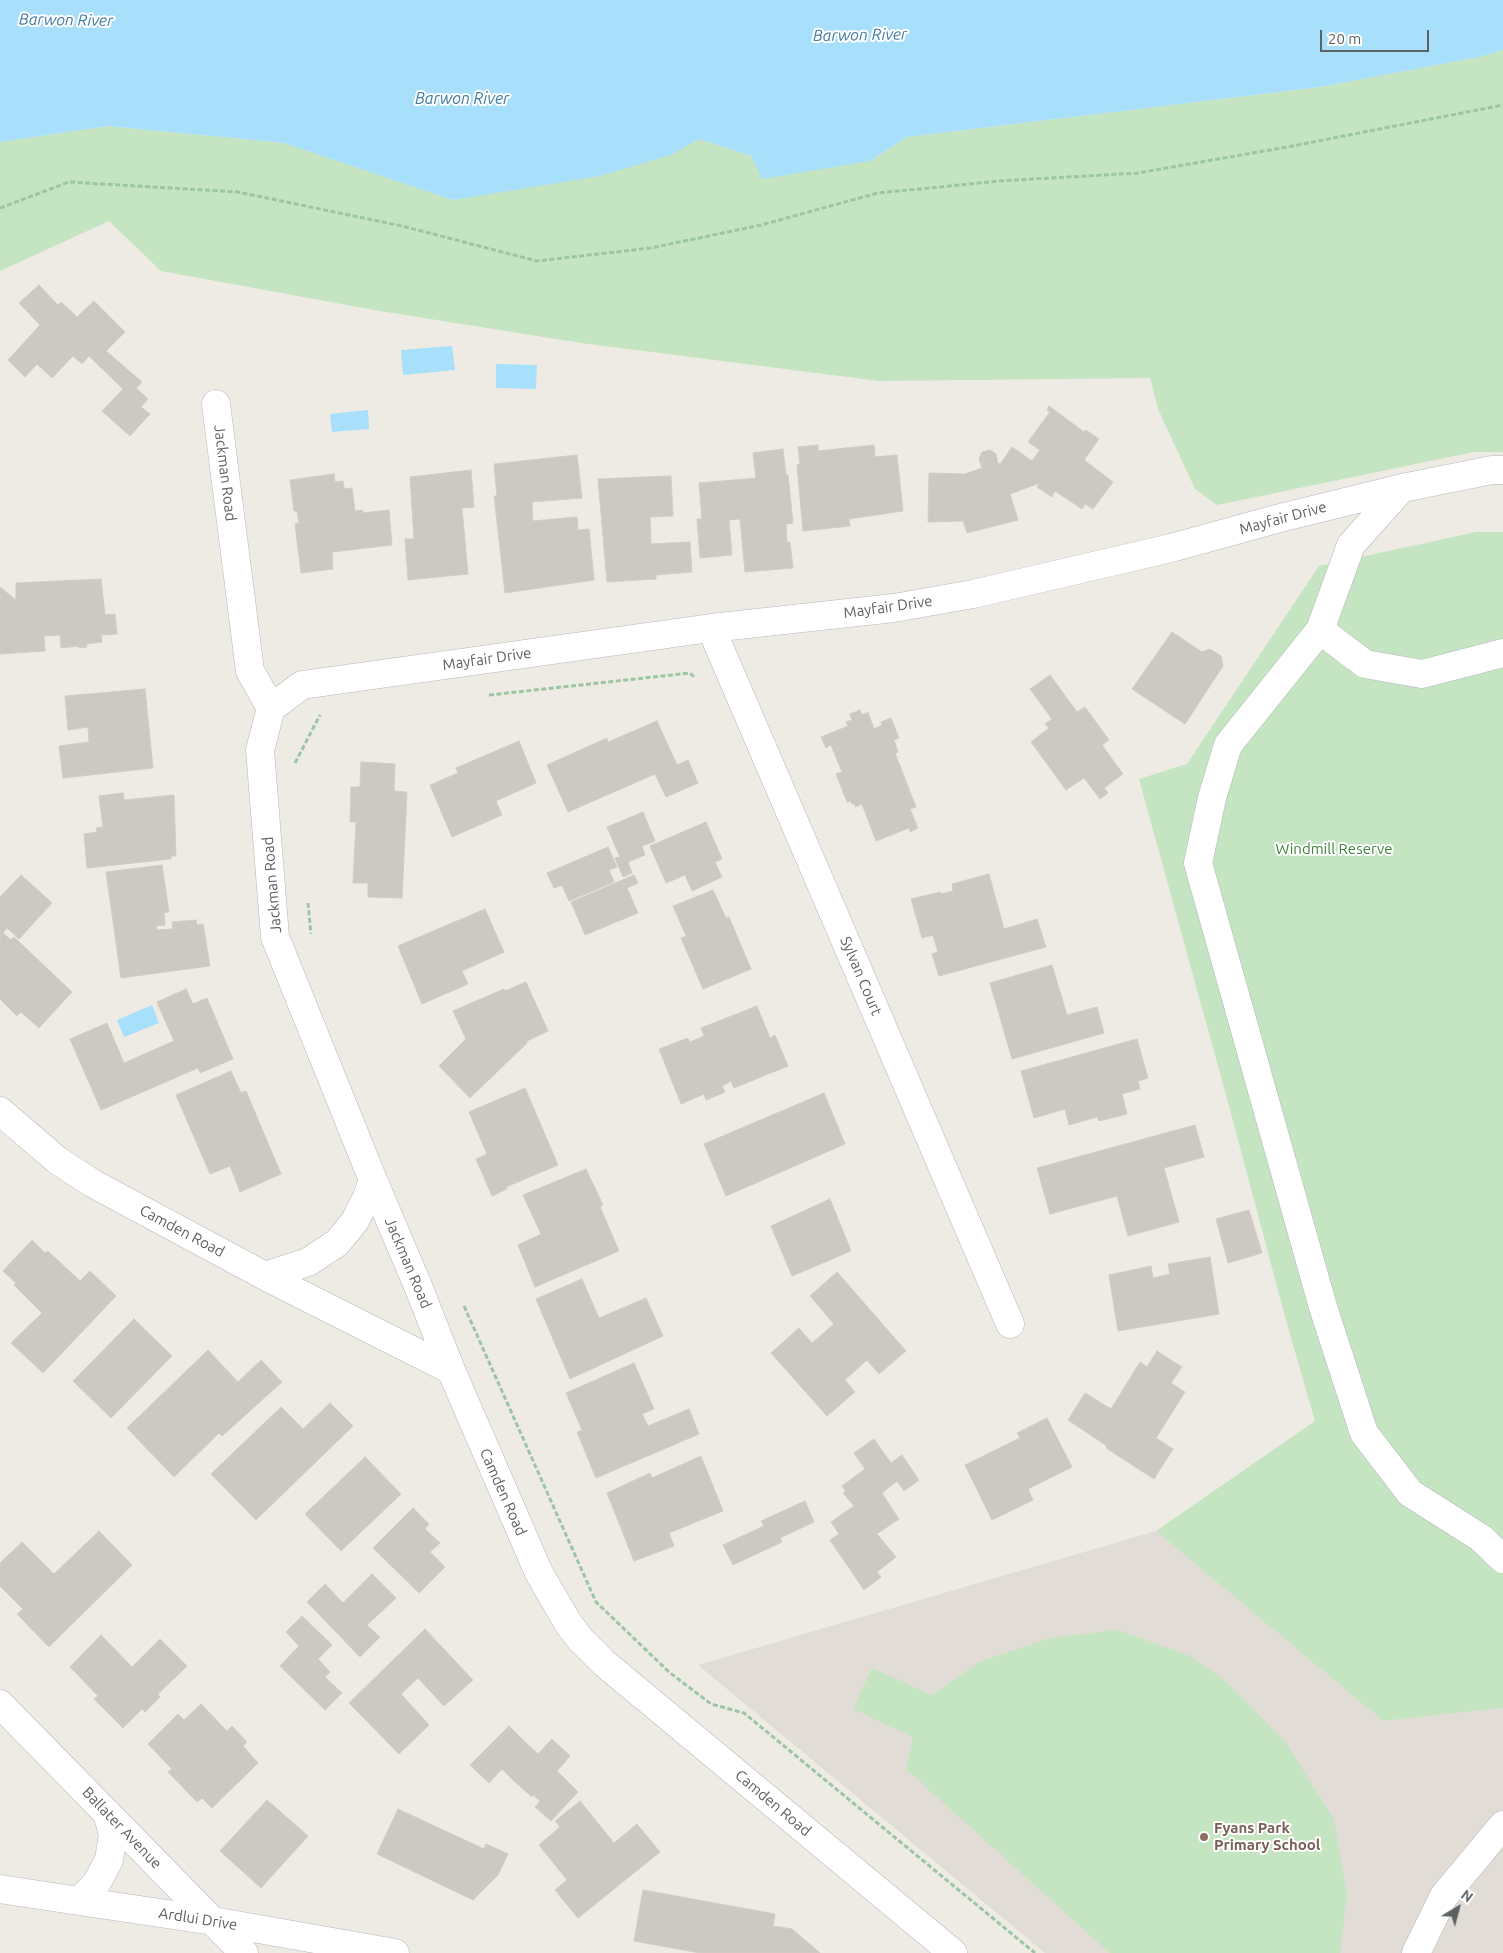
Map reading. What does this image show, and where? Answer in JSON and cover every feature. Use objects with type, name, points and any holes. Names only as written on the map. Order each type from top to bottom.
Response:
[{"type":"street","name":"Jackman Road","points":[[216,404],[250,671],[271,708],[260,750],[275,937],[451,1370]]},
{"type":"street","name":"Mayfair Drive","points":[[271,708],[302,685],[711,628],[894,608],[973,594],[1171,548],[1280,518],[1402,488],[1492,470],[1503,470]]},
{"type":"street","points":[[1402,488],[1351,545],[1320,630],[1228,745],[1212,798],[1198,863],[1323,1307],[1364,1433],[1410,1493],[1482,1538],[1503,1559]]},
{"type":"street","name":"Sylvan Court","points":[[711,628],[1010,1324]]},
{"type":"street","points":[[1320,630],[1365,664],[1422,674],[1503,654]]},
{"type":"street","name":"Camden Road","points":[[0,1112],[57,1160],[92,1183],[265,1276],[451,1370],[539,1573],[558,1608],[580,1639],[604,1663],[953,1953]]},
{"type":"street","points":[[265,1276],[308,1262],[337,1243],[355,1221],[373,1180]]},
{"type":"street","name":"Ballater Avenue","points":[[0,1704],[244,1953]]},
{"type":"street","points":[[79,1900],[96,1884],[109,1860],[113,1834],[107,1813]]},
{"type":"street","points":[[1416,1953],[1444,1896],[1503,1826]]},
{"type":"street","name":"Ardlui Drive","points":[[0,1889],[213,1922],[357,1950],[394,1953]]},
{"type":"path","points":[[0,208],[69,182],[238,192],[402,226],[537,261],[651,248],[761,225],[878,193],[999,181],[1138,173],[1287,147],[1503,105]]},
{"type":"path","points":[[486,695],[690,673],[696,679]]},
{"type":"path","points":[[294,765],[322,712]]},
{"type":"path","points":[[308,900],[312,938]]},
{"type":"path","points":[[462,1302],[596,1602],[669,1672],[711,1704],[744,1713],[1035,1953]]},
{"type":"shaded area","name":"Fyans Park Primary School","points":[[1156,1531],[1383,1721],[1503,1708],[1503,1953],[1045,1953],[698,1665]]},
{"type":"green space","points":[[1503,50],[1503,452],[1474,452],[1217,505],[1195,489],[1158,409],[1150,378],[879,381],[581,343],[374,310],[161,271],[109,221],[0,271],[0,142],[108,126],[284,143],[453,200],[671,155],[699,139],[751,156],[870,161],[907,137],[1320,87],[1479,57]]},
{"type":"green space","name":"Windmill Reserve","points":[[1476,532],[1503,532],[1503,1708],[1383,1721],[1156,1531],[1315,1421],[1139,779],[1187,764],[1319,566]]},
{"type":"green space","points":[[1118,1630],[1190,1656],[1228,1683],[1287,1744],[1334,1820],[1347,1895],[1340,1953],[1110,1953],[906,1769],[913,1737],[853,1709],[872,1668],[932,1695],[979,1662],[1050,1638]]},
{"type":"water","name":"Barwon River","points":[[0,0],[1503,0],[1503,50],[1479,57],[1320,87],[907,137],[870,161],[762,179],[751,156],[699,139],[671,155],[600,176],[453,200],[284,143],[108,126],[0,142]]},
{"type":"water","points":[[452,346],[455,370],[403,375],[401,350]]},
{"type":"water","points":[[496,364],[537,365],[536,389],[496,388]]},
{"type":"water","points":[[368,410],[369,429],[332,432],[330,414]]},
{"type":"water","points":[[152,1005],[159,1023],[124,1037],[117,1020]]},
{"type":"building","points":[[39,285],[58,305],[61,302],[77,317],[94,301],[125,332],[106,351],[142,382],[136,388],[148,399],[141,407],[150,414],[130,436],[102,411],[123,389],[89,356],[82,364],[73,356],[52,378],[37,364],[25,377],[8,360],[40,325],[19,303]]},
{"type":"building","points":[[1049,406],[1084,432],[1086,430],[1099,439],[1084,460],[1113,482],[1093,509],[1085,504],[1082,509],[1055,491],[1052,497],[1037,487],[1040,483],[1010,494],[1018,520],[967,533],[963,521],[928,522],[929,473],[965,474],[982,468],[979,459],[982,452],[990,450],[996,454],[998,464],[1001,463],[1012,447],[1032,461],[1040,450],[1028,442],[1050,412],[1047,410]]},
{"type":"building","points":[[818,445],[818,451],[874,445],[875,457],[897,455],[903,511],[849,519],[850,526],[803,531],[797,465],[800,464],[798,447]]},
{"type":"building","points":[[783,449],[793,523],[786,524],[787,542],[790,542],[793,568],[745,572],[740,519],[729,520],[732,555],[700,558],[697,519],[702,519],[699,483],[756,478],[753,453]]},
{"type":"building","points":[[577,455],[582,498],[532,502],[533,521],[577,517],[578,530],[589,529],[594,580],[505,593],[494,496],[497,496],[494,464]]},
{"type":"building","points":[[471,470],[474,507],[462,508],[468,574],[408,580],[405,539],[414,539],[410,477]]},
{"type":"building","points":[[334,474],[335,482],[343,481],[344,489],[352,488],[355,511],[362,510],[363,513],[389,510],[392,545],[332,552],[333,569],[301,573],[295,524],[299,523],[297,511],[294,511],[290,480]]},
{"type":"building","points":[[671,476],[673,516],[650,517],[651,544],[690,542],[692,572],[656,575],[656,579],[607,582],[598,479]]},
{"type":"building","points":[[101,579],[105,615],[115,614],[117,634],[101,635],[102,642],[86,644],[87,647],[79,648],[79,646],[61,648],[60,635],[44,636],[45,651],[0,654],[0,587],[16,600],[16,583]]},
{"type":"building","points":[[1172,632],[1202,652],[1210,649],[1221,656],[1223,666],[1185,724],[1132,689]]},
{"type":"building","points":[[1050,675],[1077,712],[1085,707],[1109,740],[1102,745],[1123,774],[1104,788],[1108,793],[1100,799],[1084,778],[1066,790],[1031,742],[1049,728],[1045,724],[1052,719],[1030,689]]},
{"type":"building","points":[[145,689],[153,768],[63,778],[59,746],[89,742],[88,727],[68,730],[65,696]]},
{"type":"building","points":[[860,710],[862,715],[868,712],[874,729],[882,725],[881,722],[891,718],[899,738],[894,740],[898,752],[895,753],[916,807],[910,809],[918,828],[910,832],[909,828],[876,841],[862,804],[855,807],[855,804],[852,804],[850,801],[847,802],[836,774],[842,772],[831,745],[826,748],[821,737],[848,726],[846,722],[852,720],[850,714]]},
{"type":"building","points":[[657,721],[677,765],[688,760],[698,783],[666,797],[655,774],[568,812],[547,765],[607,738],[608,742]]},
{"type":"building","points":[[519,741],[536,783],[496,801],[502,815],[452,837],[430,785],[458,773],[456,768]]},
{"type":"building","points":[[361,762],[395,764],[394,791],[407,792],[402,898],[368,897],[368,883],[353,883],[356,822],[350,822],[351,787],[360,787]]},
{"type":"building","points":[[123,793],[124,800],[174,795],[176,856],[171,856],[171,859],[87,868],[84,834],[97,832],[96,828],[103,827],[99,796]]},
{"type":"building","points":[[643,812],[655,841],[642,846],[645,855],[628,862],[632,873],[623,877],[615,858],[620,857],[607,827]]},
{"type":"building","points":[[706,822],[722,859],[715,862],[722,877],[692,891],[685,875],[666,883],[650,846]]},
{"type":"building","points":[[608,847],[617,867],[609,870],[614,882],[569,901],[562,885],[554,888],[547,873]]},
{"type":"building","points":[[162,865],[169,912],[164,913],[165,925],[156,926],[157,930],[173,929],[172,922],[196,920],[197,925],[203,924],[210,966],[121,978],[106,872]]},
{"type":"building","points":[[989,874],[1004,929],[1037,919],[1046,947],[939,976],[932,954],[938,952],[933,935],[922,938],[911,899],[953,891],[952,884]]},
{"type":"building","points":[[21,875],[52,903],[19,939],[7,928],[3,933],[11,940],[14,937],[72,992],[39,1028],[21,1012],[17,1016],[0,999],[0,897]]},
{"type":"building","points":[[634,875],[638,883],[627,888],[638,913],[585,935],[571,902]]},
{"type":"building","points":[[713,890],[726,918],[729,917],[751,969],[703,989],[681,938],[686,936],[673,906]]},
{"type":"building","points":[[485,909],[504,952],[462,971],[468,984],[422,1004],[398,946]]},
{"type":"building","points":[[1052,965],[1067,1015],[1097,1007],[1104,1033],[1012,1059],[990,983]]},
{"type":"building","points":[[526,982],[548,1031],[527,1041],[470,1098],[439,1066],[466,1039],[453,1011],[504,989],[505,991]]},
{"type":"building","points":[[186,989],[193,1004],[207,998],[233,1059],[200,1073],[198,1068],[101,1110],[70,1039],[107,1023],[124,1063],[174,1041],[157,1002]]},
{"type":"building","points":[[757,1006],[770,1038],[775,1035],[788,1066],[734,1088],[731,1081],[722,1086],[725,1092],[706,1100],[704,1094],[681,1104],[659,1049],[688,1038],[690,1042],[704,1036],[701,1028]]},
{"type":"building","points":[[1137,1039],[1148,1078],[1138,1081],[1140,1089],[1122,1094],[1127,1114],[1099,1121],[1097,1117],[1069,1125],[1065,1109],[1034,1118],[1021,1071]]},
{"type":"building","points":[[231,1071],[241,1093],[246,1091],[281,1174],[240,1192],[230,1166],[210,1174],[176,1095]]},
{"type":"building","points":[[525,1088],[558,1165],[506,1187],[507,1189],[492,1196],[476,1159],[487,1154],[469,1112]]},
{"type":"building","points":[[824,1093],[845,1144],[726,1196],[704,1144]]},
{"type":"building","points":[[1195,1125],[1204,1157],[1164,1168],[1179,1222],[1128,1236],[1117,1196],[1050,1214],[1037,1168]]},
{"type":"building","points":[[586,1169],[603,1205],[600,1207],[619,1251],[535,1287],[518,1245],[541,1234],[523,1195]]},
{"type":"building","points":[[830,1199],[851,1251],[792,1276],[771,1226]]},
{"type":"building","points":[[1249,1210],[1262,1253],[1228,1263],[1216,1219]]},
{"type":"building","points":[[32,1240],[45,1253],[48,1251],[80,1281],[90,1271],[116,1296],[43,1373],[11,1343],[42,1313],[3,1271]]},
{"type":"building","points":[[1210,1257],[1219,1314],[1118,1331],[1109,1275],[1151,1266],[1153,1278],[1170,1274],[1168,1264]]},
{"type":"building","points":[[837,1272],[906,1351],[879,1374],[867,1360],[845,1380],[855,1392],[827,1416],[771,1353],[799,1328],[812,1343],[834,1324],[810,1296]]},
{"type":"building","points":[[582,1279],[599,1318],[646,1298],[663,1336],[570,1379],[536,1299]]},
{"type":"building","points":[[134,1319],[172,1356],[111,1418],[73,1381]]},
{"type":"building","points":[[208,1350],[238,1382],[261,1360],[282,1382],[222,1436],[219,1433],[174,1477],[127,1428]]},
{"type":"building","points":[[1157,1351],[1182,1367],[1171,1383],[1185,1392],[1156,1438],[1173,1449],[1154,1479],[1106,1448],[1107,1446],[1068,1420],[1085,1393],[1111,1409],[1140,1362],[1147,1367]]},
{"type":"building","points":[[634,1363],[654,1409],[642,1414],[648,1426],[689,1409],[699,1434],[596,1478],[577,1432],[582,1430],[566,1393]]},
{"type":"building","points":[[330,1403],[353,1426],[256,1520],[211,1474],[281,1407],[303,1429]]},
{"type":"building","points":[[1047,1418],[1072,1467],[1028,1489],[1033,1500],[992,1520],[965,1465],[1020,1438],[1017,1433]]},
{"type":"building","points":[[874,1439],[891,1463],[902,1455],[919,1480],[904,1491],[897,1481],[882,1493],[899,1519],[877,1534],[896,1557],[877,1572],[881,1577],[864,1590],[830,1540],[839,1534],[831,1522],[854,1506],[843,1493],[846,1491],[842,1486],[865,1469],[854,1453]]},
{"type":"building","points":[[701,1456],[723,1511],[669,1533],[674,1546],[634,1561],[607,1493],[650,1473],[652,1478]]},
{"type":"building","points":[[365,1457],[401,1494],[341,1551],[305,1514]]},
{"type":"building","points":[[805,1501],[814,1522],[780,1538],[782,1542],[733,1565],[723,1545],[764,1526],[761,1521]]},
{"type":"building","points":[[413,1508],[429,1524],[425,1529],[440,1543],[430,1552],[445,1567],[419,1593],[373,1548]]},
{"type":"building","points":[[99,1531],[132,1565],[49,1647],[17,1614],[23,1609],[0,1586],[0,1563],[22,1542],[54,1574]]},
{"type":"building","points":[[372,1574],[396,1598],[367,1625],[380,1637],[360,1657],[307,1602],[325,1584],[343,1603]]},
{"type":"building","points":[[302,1616],[332,1645],[318,1659],[330,1672],[325,1677],[342,1693],[325,1710],[280,1666],[299,1646],[286,1632]]},
{"type":"building","points":[[425,1629],[473,1680],[444,1706],[418,1678],[401,1694],[429,1725],[399,1754],[349,1703]]},
{"type":"building","points":[[101,1635],[132,1667],[160,1639],[187,1666],[158,1694],[160,1697],[145,1712],[142,1709],[123,1728],[94,1699],[98,1696],[70,1667]]},
{"type":"building","points":[[201,1704],[227,1731],[232,1726],[247,1742],[243,1746],[258,1763],[212,1808],[202,1798],[197,1802],[168,1772],[172,1769],[148,1744],[178,1714],[184,1720]]},
{"type":"building","points":[[509,1726],[524,1741],[519,1747],[533,1759],[513,1780],[502,1769],[489,1783],[470,1765]]},
{"type":"building","points":[[552,1739],[570,1756],[557,1771],[578,1792],[551,1821],[535,1807],[540,1801],[533,1795],[532,1797],[513,1780],[533,1759],[519,1747],[524,1741],[538,1754]]},
{"type":"building","points":[[267,1800],[308,1836],[261,1888],[220,1851]]},
{"type":"building","points":[[580,1801],[614,1843],[637,1824],[660,1852],[578,1918],[555,1890],[567,1880],[539,1845],[560,1827],[555,1821]]},
{"type":"building","points":[[398,1809],[484,1849],[486,1844],[508,1854],[498,1875],[473,1900],[377,1854]]},
{"type":"building","points":[[643,1890],[775,1914],[773,1926],[792,1929],[820,1953],[700,1953],[634,1941]]},
{"type":"place","name":"Fyans Park Primary School","points":[[1204,1837]]}]
